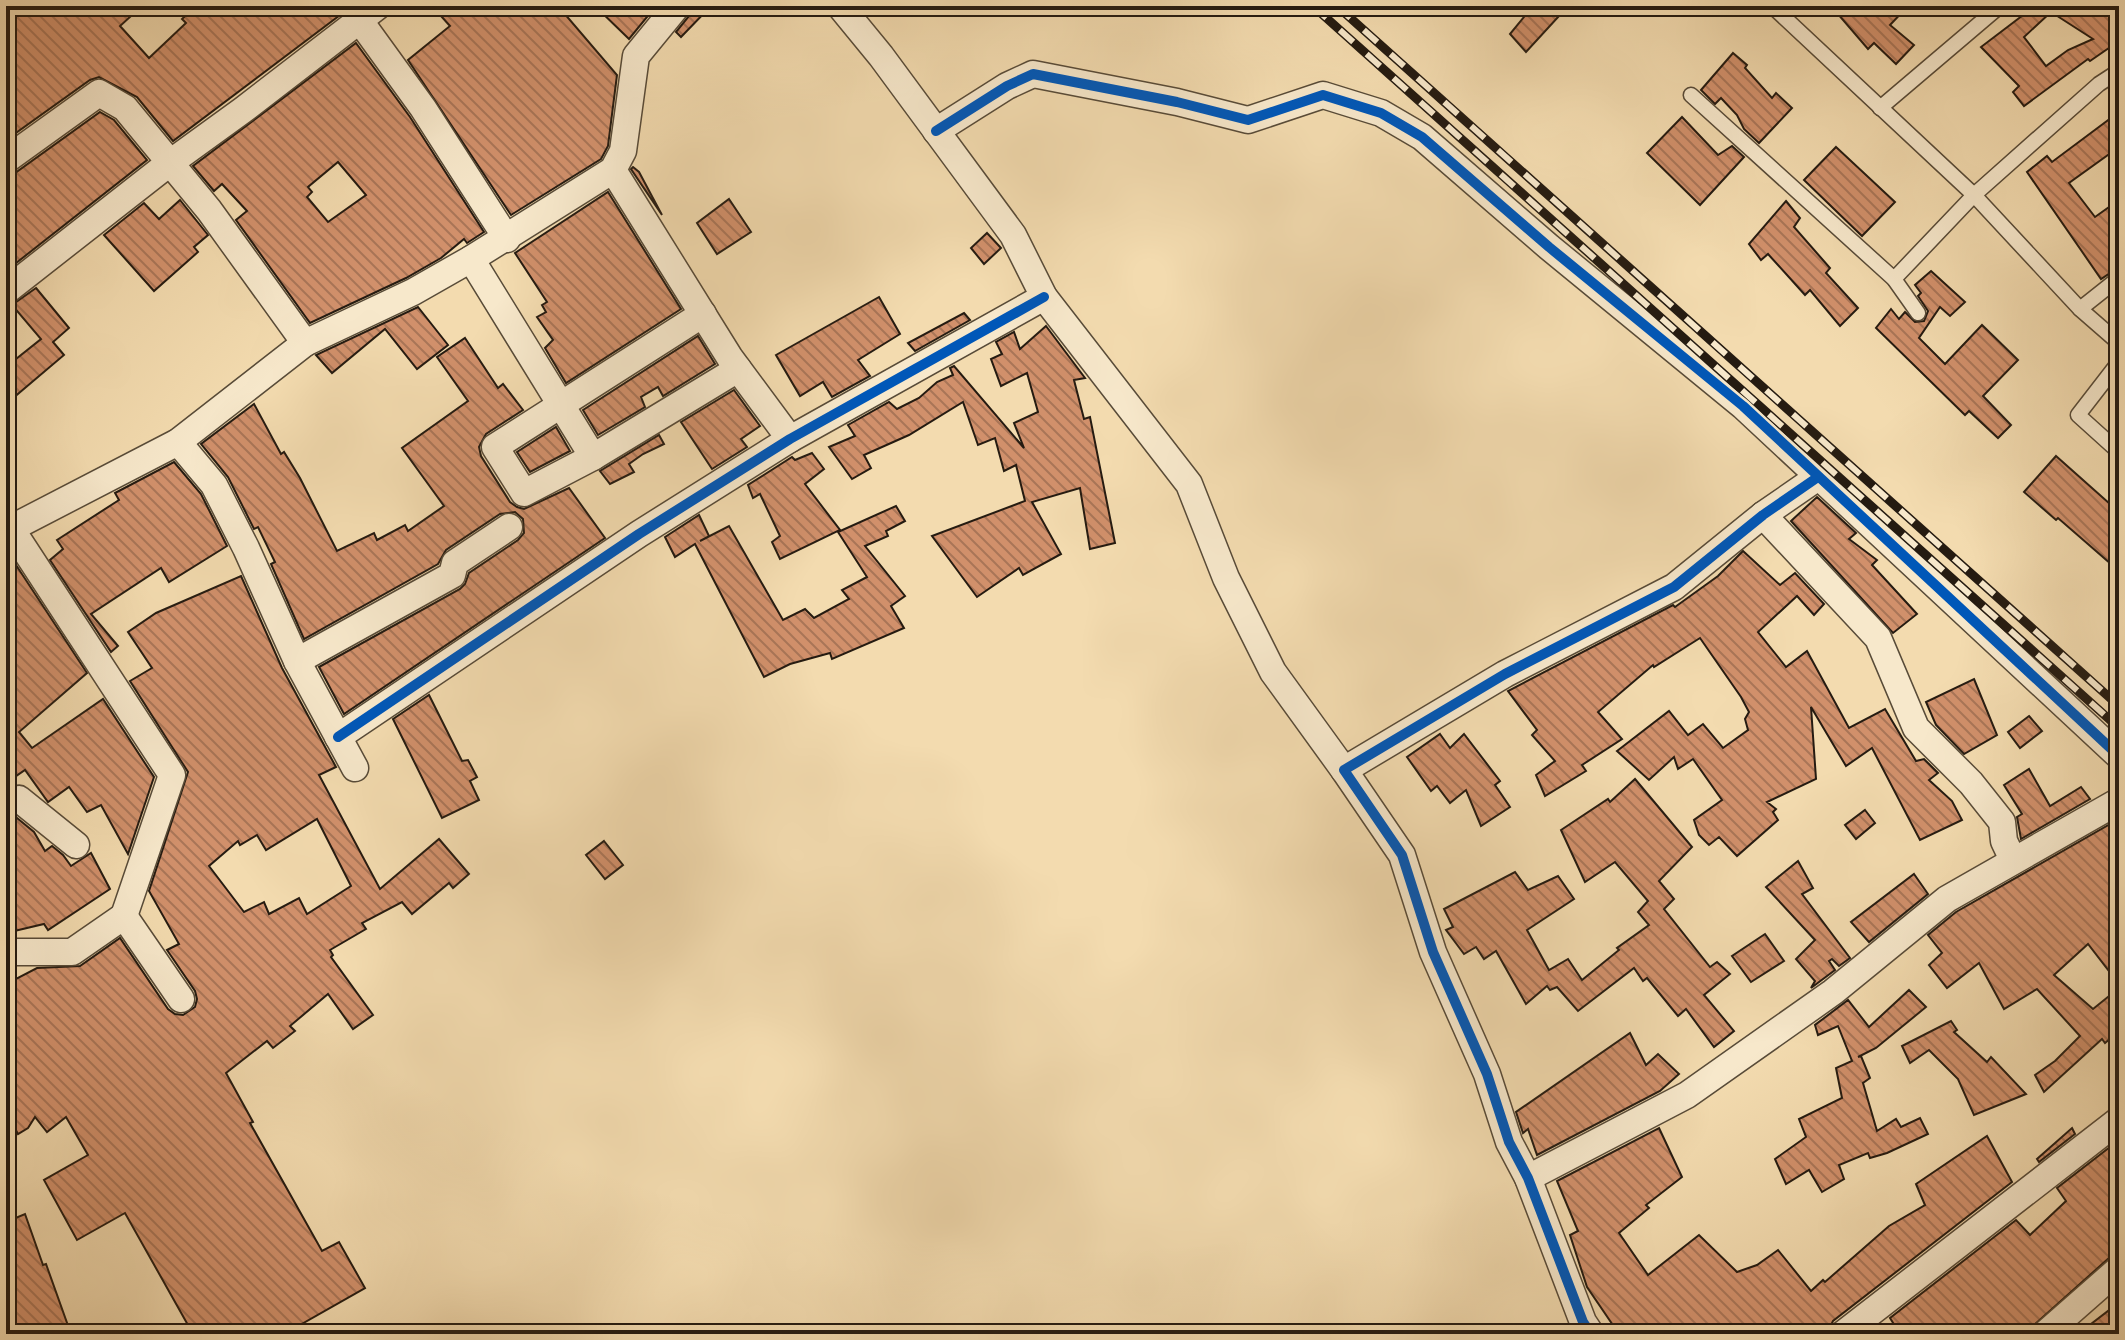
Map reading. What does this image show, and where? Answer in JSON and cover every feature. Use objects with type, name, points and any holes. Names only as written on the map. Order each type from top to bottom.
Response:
[{"type":"street","points":[[6,952],[72,952],[124,916],[172,775],[8,529],[178,442],[305,343],[413,292],[507,239],[613,170],[623,151],[636,56],[677,6]]},
{"type":"street","points":[[840,6],[1013,235],[1044,297],[1189,484],[1226,578],[1273,672],[1402,855],[1433,952],[1487,1074],[1509,1142],[1528,1178],[1583,1322],[1591,1334]]},
{"type":"street","points":[[6,291],[369,14],[423,108],[507,239]]},
{"type":"street","points":[[936,131],[1007,86],[1033,74],[1163,99],[1248,120],[1323,95],[1381,113],[1422,137],[1549,247],[1743,406],[2119,756]]},
{"type":"street","points":[[6,160],[99,93],[125,108],[209,210],[305,343]]},
{"type":"street","points":[[613,170],[738,369],[790,439]]},
{"type":"street","points":[[471,259],[593,457]]},
{"type":"street","points":[[338,737],[639,534],[790,439],[1044,297]]},
{"type":"street","points":[[703,314],[495,447],[524,493],[593,457],[738,369]]},
{"type":"street","points":[[178,442],[214,485],[297,661],[355,768]]},
{"type":"street","points":[[1344,770],[1505,674],[1674,587],[1763,515],[1818,477]]},
{"type":"street","points":[[1763,515],[1878,638],[1916,728],[1971,783],[2002,822],[2004,841],[2013,860]]},
{"type":"street","points":[[297,661],[452,575],[455,563],[509,527]]},
{"type":"street","points":[[6,800],[9,803],[19,799],[76,845]]},
{"type":"street","points":[[1528,1178],[1687,1095],[1833,992],[1947,899],[2119,801]]},
{"type":"street","points":[[124,916],[181,999]]},
{"type":"street","points":[[1843,1334],[2119,1120]]},
{"type":"street","points":[[2045,1334],[2119,1269]]},
{"type":"lane","points":[[1880,108],[2000,6]]},
{"type":"lane","points":[[1780,9],[1974,195],[2080,309],[2119,343]]},
{"type":"lane","points":[[1894,279],[1974,195],[2099,84],[2119,71]]},
{"type":"lane","points":[[1691,95],[1894,279],[1918,313]]},
{"type":"lane","points":[[2080,309],[2119,278]]},
{"type":"lane","points":[[2119,362],[2078,415],[2119,452]]},
{"type":"building","points":[[6,6],[142,6],[120,26],[149,58],[186,23],[182,19],[196,6],[352,6],[173,141],[137,97],[99,77],[90,80],[6,140]]},
{"type":"building","points":[[432,6],[558,6],[617,75],[608,146],[601,159],[511,215],[408,60],[450,26]]},
{"type":"building","points":[[595,6],[656,6],[629,39]]},
{"type":"building","points":[[693,6],[711,6],[681,37],[676,32]]},
{"type":"building","points":[[1533,6],[1549,6],[1559,16],[1526,52],[1510,34]]},
{"type":"building","points":[[1831,6],[1908,6],[1890,25],[1914,45],[1896,64],[1874,43],[1868,49]]},
{"type":"building","points":[[2035,6],[2109,6],[2119,20],[2119,41],[2090,61],[2088,59],[2024,106],[2013,92],[2019,86],[1981,47]],"holes":[[[2051,12],[2093,39],[2068,50],[2046,66],[2024,37]]]},
{"type":"building","points":[[356,43],[410,117],[484,232],[467,243],[464,239],[441,258],[406,278],[310,323],[236,220],[247,211],[222,184],[214,191],[193,166]],"holes":[[[338,162],[366,195],[328,222],[307,197],[312,192],[308,187]]]},
{"type":"building","points":[[1733,53],[1747,65],[1745,68],[1772,98],[1776,93],[1792,108],[1759,143],[1744,129],[1737,115],[1721,98],[1715,104],[1701,90]]},
{"type":"building","points":[[100,112],[114,120],[147,160],[6,271],[6,176],[15,173]]},
{"type":"building","points":[[2119,112],[2119,147],[2069,183],[2095,217],[2119,200],[2119,267],[2101,279],[2027,172],[2047,156],[2052,162]]},
{"type":"building","points":[[1682,117],[1718,155],[1732,146],[1744,157],[1700,205],[1647,153]]},
{"type":"building","points":[[1836,147],[1895,202],[1862,236],[1804,180]]},
{"type":"building","points":[[633,167],[639,172],[662,215],[631,169]]},
{"type":"building","points":[[608,192],[681,309],[566,383],[545,348],[553,340],[537,317],[546,312],[542,305],[547,302],[515,253]]},
{"type":"building","points":[[729,199],[751,232],[717,254],[697,223]]},
{"type":"building","points":[[180,200],[208,235],[194,247],[198,252],[154,291],[104,235],[144,203],[159,219]]},
{"type":"building","points":[[1786,201],[1800,218],[1794,227],[1830,268],[1826,273],[1858,308],[1840,326],[1810,290],[1805,295],[1768,254],[1761,260],[1749,244]]},
{"type":"building","points":[[987,233],[1001,248],[984,264],[971,248]]},
{"type":"building","points":[[1931,271],[1965,302],[1950,316],[1940,307],[1919,338],[1945,364],[1982,325],[2018,360],[1983,396],[2011,425],[1998,438],[1969,411],[1965,415],[1876,328],[1891,309],[1899,319],[1905,312],[1915,322],[1924,321],[1928,311],[1915,285]]},
{"type":"building","points":[[36,288],[69,328],[53,342],[64,355],[6,404],[6,367],[41,339],[12,305]]},
{"type":"building","points":[[879,297],[900,334],[858,360],[870,376],[832,397],[823,382],[800,396],[776,355]]},
{"type":"building","points":[[418,307],[448,345],[417,369],[385,329],[332,373],[316,355]]},
{"type":"building","points":[[964,313],[970,320],[915,351],[908,343]]},
{"type":"building","points":[[1046,326],[1085,378],[1074,380],[1084,419],[1090,417],[1115,543],[1090,549],[1080,488],[1032,502],[1061,554],[1023,575],[1019,568],[977,597],[932,536],[1025,501],[1016,465],[1004,471],[995,438],[978,445],[963,402],[909,435],[864,455],[871,468],[852,479],[829,447],[855,436],[848,425],[889,402],[897,409],[919,398],[937,382],[953,375],[950,368],[954,366],[1024,448],[1014,423],[1038,412],[1027,373],[1001,386],[991,359],[1002,354],[996,342],[1014,332],[1020,349]]},
{"type":"building","points":[[698,336],[715,364],[663,396],[658,387],[641,397],[645,407],[598,435],[583,410]]},
{"type":"building","points":[[465,338],[498,388],[503,384],[523,410],[486,434],[479,447],[481,456],[510,502],[524,509],[569,488],[605,538],[344,714],[319,667],[460,589],[469,573],[518,540],[524,533],[523,519],[515,512],[500,514],[446,550],[438,564],[304,639],[271,564],[275,562],[258,527],[254,529],[228,477],[201,444],[254,404],[281,454],[284,452],[300,478],[337,551],[374,533],[377,540],[405,525],[408,531],[444,506],[402,448],[468,401],[437,357]]},
{"type":"building","points":[[734,390],[760,426],[741,439],[747,447],[712,469],[681,422]]},
{"type":"building","points":[[556,427],[570,451],[530,472],[517,452]]},
{"type":"building","points":[[659,435],[664,444],[629,464],[634,472],[610,484],[600,471]]},
{"type":"building","points":[[812,453],[824,469],[805,484],[840,530],[780,559],[772,542],[780,536],[760,494],[753,498],[748,485],[792,457],[795,460]]},
{"type":"building","points":[[2056,456],[2119,512],[2119,571],[2024,492]]},
{"type":"building","points":[[174,462],[201,494],[227,546],[169,582],[161,568],[91,614],[118,646],[111,652],[50,560],[63,549],[57,540],[119,500],[115,493]]},
{"type":"building","points":[[1817,497],[1856,533],[1849,539],[1877,560],[1872,565],[1917,614],[1893,633],[1791,521]]},
{"type":"building","points":[[896,506],[905,521],[886,531],[888,536],[865,546],[905,596],[891,606],[904,628],[832,659],[830,653],[790,664],[764,677],[695,544],[675,557],[665,537],[699,515],[709,536],[700,541],[729,526],[783,620],[805,609],[814,618],[849,599],[842,590],[867,577],[838,532]]},
{"type":"building","points":[[1743,551],[1780,585],[1795,573],[1824,604],[1814,615],[1797,596],[1758,632],[1786,667],[1807,651],[1849,728],[1885,709],[1916,761],[1924,759],[1938,773],[1929,780],[1952,801],[1962,820],[1920,840],[1872,748],[1846,766],[1811,707],[1816,779],[1767,802],[1776,809],[1773,812],[1778,820],[1737,856],[1719,837],[1709,845],[1699,835],[1694,820],[1722,800],[1693,759],[1678,769],[1674,757],[1649,780],[1617,751],[1669,711],[1688,735],[1703,724],[1723,748],[1748,730],[1745,719],[1749,712],[1700,638],[1653,665],[1598,712],[1622,739],[1582,765],[1586,771],[1545,796],[1536,775],[1555,761],[1532,735],[1537,730],[1508,691],[1673,605],[1675,607],[1718,576]]},
{"type":"building","points":[[16,565],[87,673],[19,732],[32,748],[103,699],[154,777],[128,854],[101,805],[87,812],[69,787],[48,802],[25,770],[6,783],[6,573]]},
{"type":"building","points":[[241,576],[282,668],[336,767],[319,775],[380,889],[439,839],[469,874],[453,888],[449,883],[412,914],[402,902],[362,923],[366,929],[330,950],[331,957],[373,1015],[353,1029],[328,994],[290,1026],[295,1031],[273,1048],[267,1041],[226,1073],[253,1122],[250,1123],[322,1251],[339,1242],[365,1288],[284,1334],[193,1334],[125,1213],[77,1240],[44,1180],[88,1155],[66,1117],[47,1132],[35,1117],[28,1128],[18,1134],[6,1112],[6,984],[37,968],[80,966],[120,938],[168,1009],[183,1015],[195,1007],[195,991],[167,950],[179,944],[149,891],[188,772],[130,681],[152,668],[128,632],[156,613]],"holes":[[[317,819],[351,886],[307,914],[299,898],[269,914],[264,902],[244,912],[209,866],[238,841],[240,845],[257,835],[266,850]]]},
{"type":"building","points":[[1974,679],[1997,735],[1964,754],[1936,725],[1926,702]]},
{"type":"building","points":[[429,695],[462,761],[468,760],[477,777],[470,781],[479,800],[442,818],[393,719]]},
{"type":"building","points":[[2029,716],[2042,731],[2020,748],[2008,732]]},
{"type":"building","points":[[1440,734],[1450,748],[1464,734],[1500,781],[1495,785],[1510,807],[1481,826],[1466,790],[1450,803],[1437,786],[1431,791],[1407,757]]},
{"type":"building","points":[[2029,769],[2050,806],[2081,787],[2090,799],[2021,839],[2017,817],[2022,814],[2004,785]]},
{"type":"building","points":[[1635,779],[1692,847],[1659,881],[1674,899],[1664,909],[1710,967],[1717,962],[1730,974],[1704,995],[1734,1031],[1714,1047],[1686,1009],[1678,1016],[1647,978],[1643,981],[1634,968],[1578,1011],[1557,987],[1550,990],[1547,986],[1526,1004],[1496,951],[1484,959],[1476,947],[1464,954],[1446,930],[1453,927],[1444,909],[1515,872],[1528,890],[1558,876],[1574,899],[1527,930],[1549,970],[1568,959],[1582,980],[1619,950],[1617,948],[1649,925],[1638,912],[1648,901],[1615,862],[1585,882],[1561,830],[1608,799],[1610,802]]},
{"type":"building","points":[[1865,810],[1875,823],[1856,839],[1845,825]]},
{"type":"building","points":[[17,818],[34,832],[45,851],[52,846],[71,866],[91,853],[110,889],[48,930],[44,924],[6,933],[6,823]]},
{"type":"building","points":[[2119,819],[2119,984],[2088,944],[2054,975],[2093,1009],[2119,988],[2119,1031],[2105,1043],[2102,1039],[2044,1092],[2035,1075],[2055,1061],[2080,1036],[2037,989],[2004,1009],[1979,963],[1947,988],[1929,965],[1942,953],[1928,935],[1956,912]]},
{"type":"building","points":[[604,841],[623,865],[605,879],[586,855]]},
{"type":"building","points":[[1798,861],[1813,888],[1802,894],[1850,958],[1839,966],[1832,959],[1829,961],[1835,970],[1811,988],[1815,981],[1796,959],[1815,940],[1766,887]]},
{"type":"building","points":[[1914,874],[1928,894],[1869,942],[1851,922]]},
{"type":"building","points":[[1765,934],[1784,961],[1751,982],[1732,956]]},
{"type":"building","points":[[1909,990],[1926,1007],[1876,1048],[1858,1057],[1861,1056],[1870,1078],[1863,1083],[1877,1131],[1896,1119],[1901,1127],[1920,1118],[1928,1134],[1887,1153],[1870,1158],[1868,1153],[1839,1165],[1844,1179],[1822,1192],[1809,1170],[1786,1184],[1775,1159],[1806,1137],[1799,1119],[1842,1098],[1836,1068],[1852,1061],[1838,1026],[1818,1035],[1815,1025],[1848,1000],[1869,1027]]},
{"type":"building","points":[[1951,1021],[1957,1030],[1954,1032],[1987,1062],[1991,1057],[2026,1094],[1974,1115],[1958,1079],[1929,1050],[1910,1063],[1902,1046]]},
{"type":"building","points":[[1630,1033],[1646,1065],[1658,1054],[1679,1074],[1660,1091],[1537,1155],[1528,1129],[1523,1133],[1516,1112]]},
{"type":"building","points":[[1659,1128],[1682,1177],[1646,1205],[1649,1208],[1619,1233],[1648,1275],[1699,1235],[1737,1272],[1757,1265],[1778,1250],[1811,1291],[1889,1226],[1925,1205],[1916,1184],[1987,1136],[2012,1182],[1833,1321],[1827,1334],[1619,1334],[1587,1287],[1570,1235],[1578,1231],[1557,1181]]},
{"type":"building","points":[[2072,1128],[2075,1134],[2039,1162],[2037,1159]]},
{"type":"building","points":[[2119,1140],[2119,1249],[2024,1334],[1900,1334],[1890,1318],[2016,1220],[2030,1235],[2066,1201],[2057,1188]]},
{"type":"building","points":[[25,1214],[71,1334],[6,1334],[6,1222]]},
{"type":"building","points":[[2108,1311],[2119,1325],[2119,1334],[2078,1334]]},
{"type":"railway","points":[[1313,6],[2119,728]]},
{"type":"railway","points":[[1337,6],[2119,706]]},
{"type":"cycle path","points":[[936,131],[1007,86],[1033,74],[1177,102],[1248,120],[1323,95],[1381,113],[1422,137],[1549,247],[1743,406],[2119,756]]},
{"type":"cycle path","points":[[338,737],[639,534],[790,439],[1044,297]]},
{"type":"cycle path","points":[[1591,1334],[1583,1322],[1528,1178],[1509,1142],[1487,1074],[1433,952],[1402,855],[1344,770],[1505,674],[1674,587],[1763,515],[1818,477]]}]
